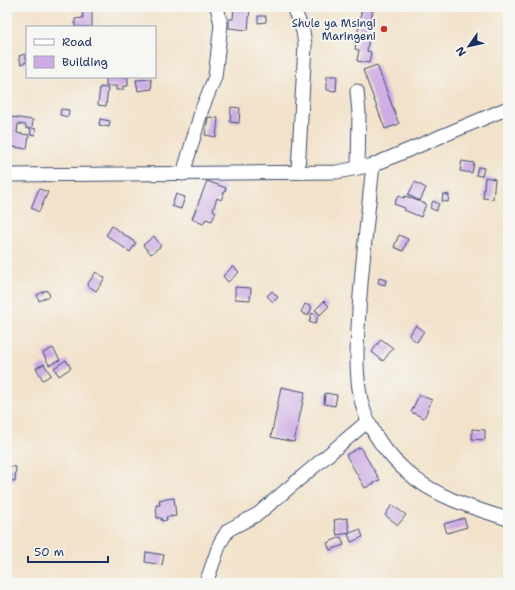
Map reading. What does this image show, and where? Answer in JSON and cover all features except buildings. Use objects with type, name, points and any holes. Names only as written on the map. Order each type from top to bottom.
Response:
[{"type":"street","points":[[182,174],[202,109],[215,77],[221,24],[217,7]]},
{"type":"street","points":[[293,7],[304,30],[305,45],[298,172]]},
{"type":"street","points":[[357,91],[359,113],[358,168]]},
{"type":"street","points":[[7,175],[337,172],[373,165],[508,108]]},
{"type":"street","points":[[373,165],[361,286],[357,351],[359,385],[368,421],[386,451],[408,473],[437,492],[473,508],[508,519]]},
{"type":"street","points":[[206,583],[220,543],[228,530],[258,514],[368,421]]},
{"type":"place","name":"Shule ya Msingi Maringeni","points":[[384,29]]}]
